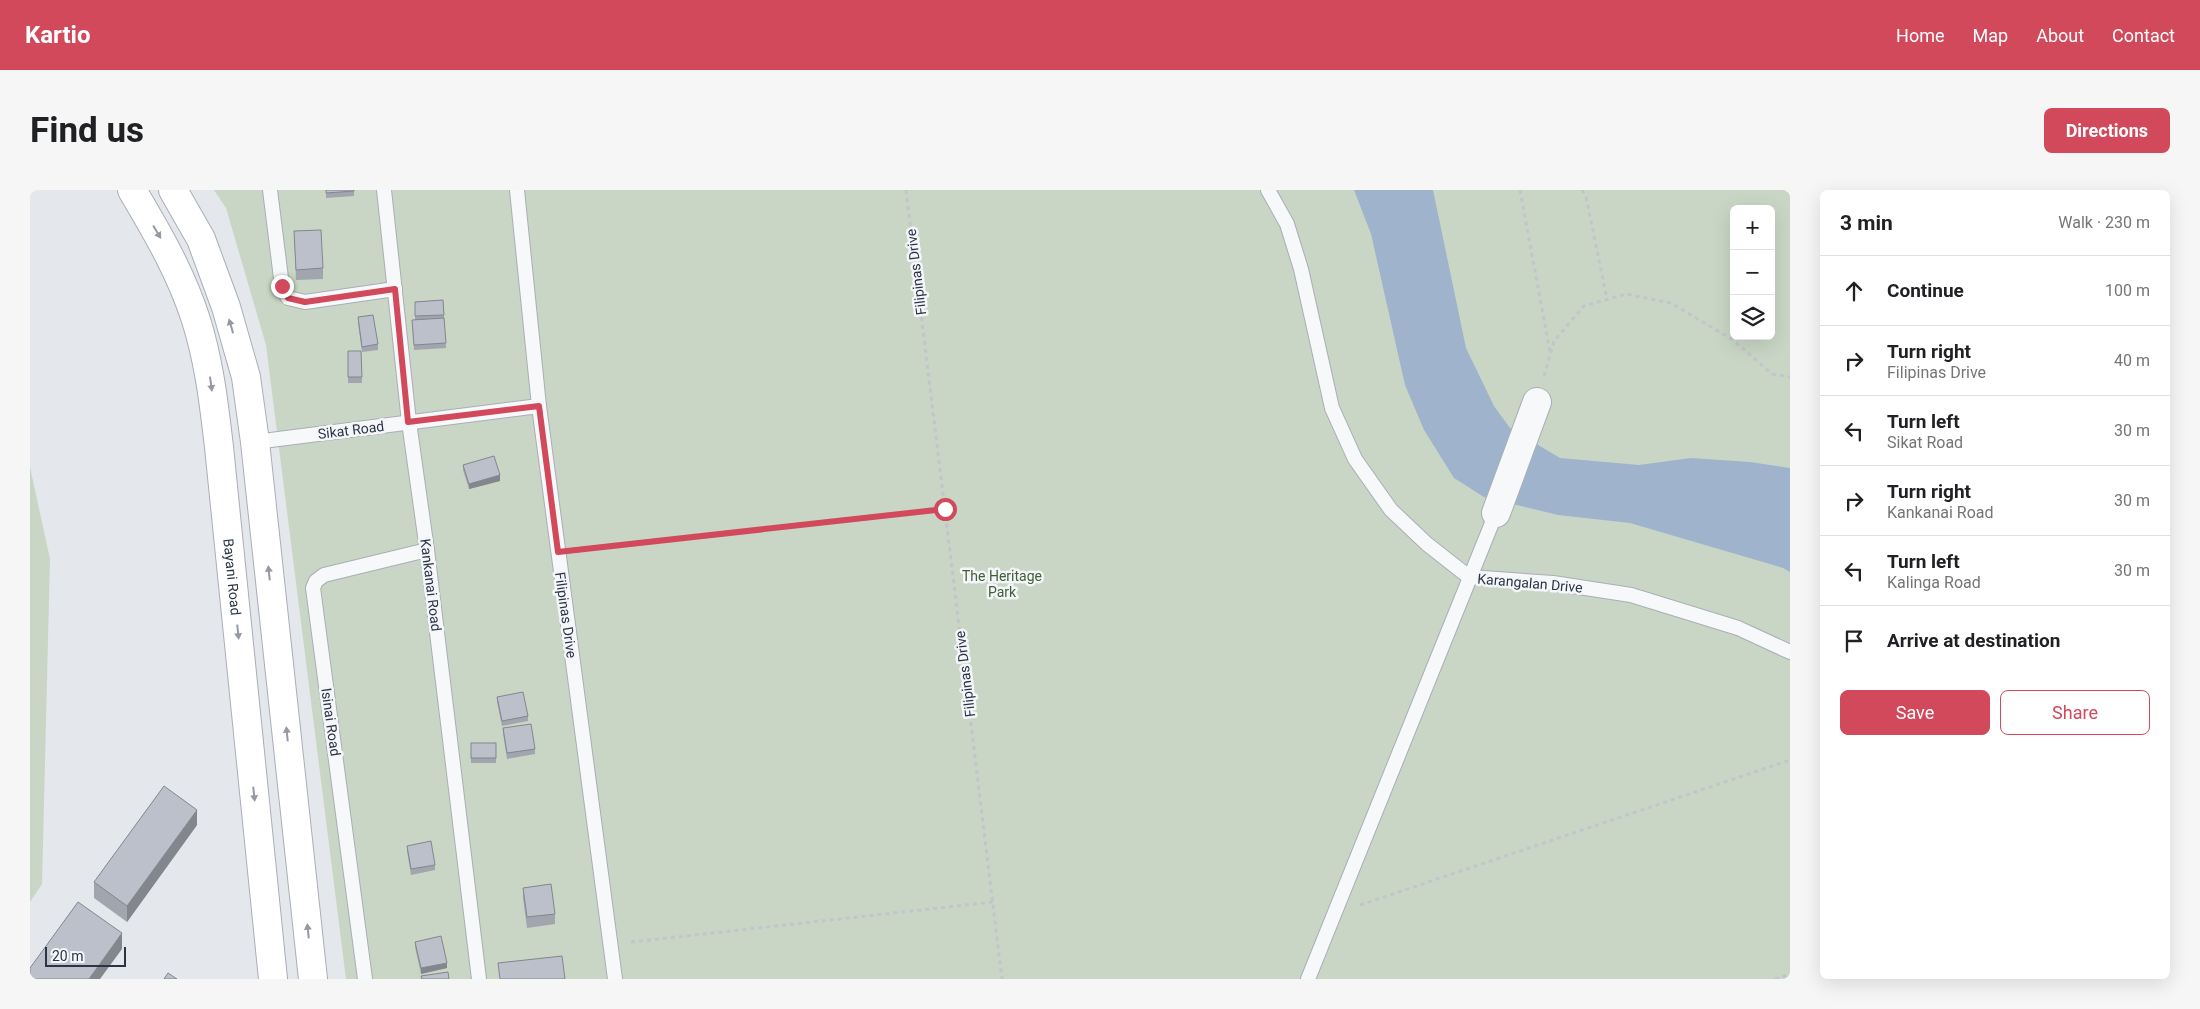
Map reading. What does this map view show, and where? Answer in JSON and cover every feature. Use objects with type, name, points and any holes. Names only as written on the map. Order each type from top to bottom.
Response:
[{"type":"main road","name":"Bayani Road","points":[[132,190],[167,248],[196,320],[210,373],[220,447],[274,979]]},
{"type":"main road","points":[[173,190],[201,239],[226,307],[246,377],[255,442],[313,979]]},
{"type":"main road","points":[[220,447],[255,442]]},
{"type":"street","points":[[1496,513],[1536,402]]},
{"type":"lane","points":[[270,190],[282,286],[288,298],[305,302],[395,289]]},
{"type":"lane","name":"Kankanai Road","points":[[384,190],[408,422],[427,550],[478,979]]},
{"type":"lane","name":"Filipinas Drive","points":[[517,190],[539,406],[615,979]]},
{"type":"lane","name":"Karangalan Drive","points":[[1268,190],[1287,224],[1301,269],[1332,408],[1355,459],[1391,510],[1427,544],[1469,577],[1553,583],[1631,595],[1738,628],[1790,652]]},
{"type":"lane","name":"Sikat Road","points":[[255,442],[539,406]]},
{"type":"lane","points":[[1308,979],[1496,513]]},
{"type":"lane","name":"Isinai Road","points":[[365,979],[313,588],[316,581],[324,575],[427,550]]},
{"type":"path","name":"Filipinas Drive","points":[[906,190],[1002,979]]},
{"type":"path","points":[[1520,190],[1550,354]]},
{"type":"path","points":[[1582,190],[1586,198],[1608,299]]},
{"type":"path","points":[[1536,402],[1554,341],[1584,306],[1626,294],[1671,303],[1733,340],[1772,374],[1790,377]]},
{"type":"path","points":[[558,552],[945,509]]},
{"type":"path","points":[[1333,914],[1790,760]]},
{"type":"path","points":[[611,944],[993,902]]},
{"type":"path","points":[[1775,979],[1790,974]]},
{"type":"green space","name":"The Heritage Park","points":[[214,190],[1790,190],[1790,979],[346,979],[266,345],[226,208]]},
{"type":"green space","points":[[30,467],[50,559],[42,884],[30,902]]},
{"type":"water","points":[[1354,190],[1433,190],[1466,348],[1494,406],[1510,428],[1560,458],[1639,465],[1691,458],[1750,462],[1790,468],[1790,572],[1783,568],[1630,523],[1558,515],[1484,497],[1454,478],[1424,430],[1405,385],[1371,234]]},
{"type":"building","points":[[326,190],[354,190],[354,191],[326,193]]},
{"type":"building","points":[[321,230],[323,268],[296,270],[294,231]]},
{"type":"building","points":[[443,300],[444,315],[415,316],[415,302]]},
{"type":"building","points":[[373,315],[378,344],[362,347],[358,317]]},
{"type":"building","points":[[444,318],[446,343],[414,345],[412,320]]},
{"type":"building","points":[[348,351],[361,351],[362,377],[348,377]]},
{"type":"building","points":[[494,456],[500,475],[469,484],[463,465]]},
{"type":"building","points":[[523,692],[528,716],[502,721],[497,697]]},
{"type":"building","points":[[531,724],[535,749],[507,753],[503,728]]},
{"type":"building","points":[[471,743],[496,743],[496,758],[471,758]]},
{"type":"building","points":[[164,786],[197,810],[127,906],[94,882]]},
{"type":"building","points":[[431,841],[435,865],[411,869],[407,846]]},
{"type":"building","points":[[551,884],[555,914],[527,917],[523,888]]},
{"type":"building","points":[[78,902],[122,933],[89,979],[30,979],[30,968]]},
{"type":"building","points":[[441,936],[447,963],[421,968],[415,942]]},
{"type":"building","points":[[562,956],[565,979],[500,979],[498,963]]},
{"type":"building","points":[[448,972],[449,979],[422,979],[421,976]]},
{"type":"building","points":[[168,973],[177,979],[164,979]]},
{"type":"route","points":[[282,286],[288,298],[305,302],[395,289],[408,422],[539,406],[558,552],[945,509]]}]
